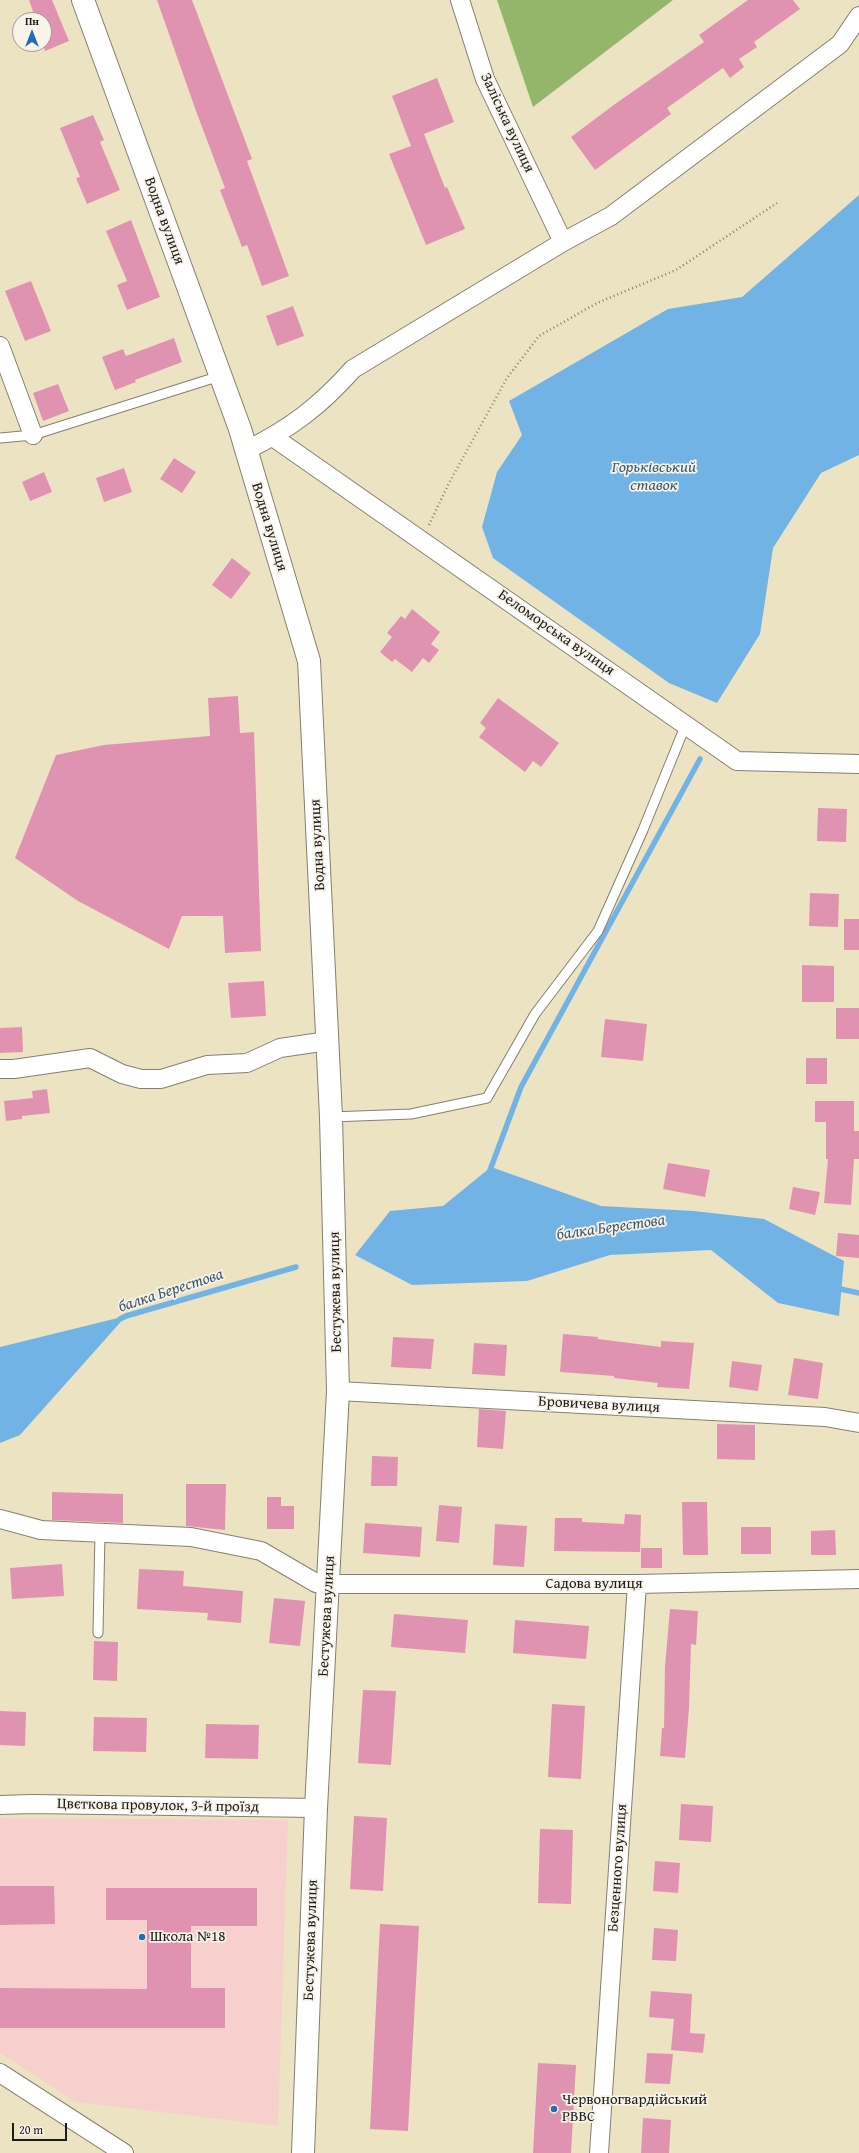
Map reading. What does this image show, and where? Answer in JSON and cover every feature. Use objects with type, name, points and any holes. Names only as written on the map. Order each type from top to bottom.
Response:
[{"type":"street","name":"Водна вулиця","points":[[83,0],[247,450],[309,661],[330,1079]]},
{"type":"street","name":"Заліська вулиця","points":[[460,0],[485,79],[563,242]]},
{"type":"street","points":[[247,450],[273,437],[327,398],[354,370],[563,242],[612,216],[840,44],[859,16]]},
{"type":"street","points":[[0,346],[32,435]]},
{"type":"street","name":"Беломорська вулиця","points":[[273,437],[737,761],[859,764]]},
{"type":"street","points":[[0,1069],[14,1069],[90,1058],[122,1074],[141,1079],[161,1079],[207,1065],[247,1063],[280,1048],[328,1041]]},
{"type":"street","name":"Бестужева вулиця","points":[[303,2153],[316,1808],[338,1391],[330,1079]]},
{"type":"street","name":"Бровичева вулиця","points":[[338,1391],[825,1417],[859,1423]]},
{"type":"street","name":"Садова вулиця","points":[[0,1519],[40,1530],[191,1537],[261,1551],[316,1583],[329,1584],[636,1584],[859,1579]]},
{"type":"street","name":"Безценного вулиця","points":[[599,2153],[636,1584]]},
{"type":"street","name":"Цвєткова провулок, 3-й проїзд","points":[[0,1805],[32,1804],[316,1808]]},
{"type":"street","points":[[0,2073],[124,2153]]},
{"type":"lane","points":[[0,438],[32,435],[220,376]]},
{"type":"lane","points":[[331,1117],[411,1114],[487,1098],[535,1014],[598,931],[643,830],[686,724]]},
{"type":"lane","points":[[98,1633],[100,1532]]},
{"type":"path","points":[[421,540],[449,483],[507,378],[539,336],[597,303],[676,270],[777,203]]},
{"type":"shaded area","name":"Школа №18","points":[[0,1818],[288,1820],[278,2126],[76,2102],[0,2053]]},
{"type":"green space","points":[[497,0],[673,0],[533,107]]},
{"type":"water","name":"Горьківський ставок","points":[[859,195],[859,455],[821,473],[773,548],[760,634],[717,703],[669,683],[493,558],[482,527],[497,472],[522,435],[509,401],[668,309],[742,297]]},
{"type":"water","points":[[491,1167],[601,1206],[694,1211],[764,1219],[844,1261],[839,1316],[778,1303],[711,1250],[610,1255],[527,1281],[412,1285],[355,1255],[390,1211],[443,1206]]},
{"type":"water","points":[[126,1316],[20,1435],[0,1443],[0,1347]]},
{"type":"building","points":[[29,0],[52,0],[69,41],[52,48],[52,12],[33,12]]},
{"type":"building","points":[[157,0],[192,0],[252,159],[247,161],[289,276],[262,286],[247,245],[242,247],[220,190],[225,188]]},
{"type":"building","points":[[748,0],[793,0],[800,9],[754,42],[757,47],[739,59],[744,67],[730,78],[723,68],[667,108],[671,114],[595,170],[571,137],[615,104],[704,42],[699,35]]},
{"type":"building","points":[[437,78],[454,122],[424,134],[445,188],[447,187],[465,229],[426,245],[389,154],[411,146],[392,96]]},
{"type":"building","points":[[93,115],[104,140],[100,142],[120,190],[87,204],[76,178],[80,177],[60,128]]},
{"type":"building","points":[[131,220],[160,297],[127,310],[117,285],[127,281],[106,231]]},
{"type":"building","points":[[31,281],[51,331],[25,341],[5,291]]},
{"type":"building","points":[[293,306],[304,336],[277,346],[266,316]]},
{"type":"building","points":[[174,338],[182,362],[135,380],[136,382],[115,390],[102,357],[123,349],[126,356]]},
{"type":"building","points":[[58,384],[69,411],[43,421],[33,393]]},
{"type":"building","points":[[174,458],[196,472],[182,493],[160,479]]},
{"type":"building","points":[[124,468],[132,492],[104,502],[96,478]]},
{"type":"building","points":[[44,472],[52,492],[30,501],[22,482]]},
{"type":"building","points":[[232,558],[251,573],[231,599],[212,585]]},
{"type":"building","points":[[412,609],[440,632],[431,644],[439,650],[429,663],[423,658],[412,672],[395,659],[392,662],[380,652],[392,637],[387,633],[401,616],[405,619]]},
{"type":"building","points":[[238,696],[240,733],[254,732],[261,951],[225,953],[223,916],[182,916],[169,949],[78,901],[15,858],[56,755],[104,745],[210,736],[208,698]]},
{"type":"building","points":[[498,698],[559,743],[541,767],[533,761],[525,772],[479,737],[486,728],[480,723]]},
{"type":"building","points":[[818,808],[847,809],[846,842],[817,841]]},
{"type":"building","points":[[810,893],[839,894],[838,927],[809,926]]},
{"type":"building","points":[[844,919],[859,919],[859,950],[844,950]]},
{"type":"building","points":[[802,965],[834,966],[834,1002],[802,1002]]},
{"type":"building","points":[[264,981],[266,1016],[231,1018],[228,983]]},
{"type":"building","points":[[836,1008],[859,1008],[859,1039],[836,1039]]},
{"type":"building","points":[[605,1019],[647,1024],[643,1061],[601,1057]]},
{"type":"building","points":[[22,1027],[23,1052],[0,1053],[0,1028]]},
{"type":"building","points":[[806,1058],[827,1058],[827,1084],[806,1084]]},
{"type":"building","points":[[47,1089],[50,1113],[22,1116],[22,1119],[6,1121],[4,1101],[33,1098],[32,1091]]},
{"type":"building","points":[[815,1101],[854,1101],[854,1131],[859,1131],[859,1159],[854,1159],[851,1205],[824,1203],[828,1159],[826,1159],[826,1122],[815,1122]]},
{"type":"building","points":[[668,1163],[710,1170],[705,1197],[663,1189]]},
{"type":"building","points":[[793,1187],[820,1192],[815,1215],[789,1209]]},
{"type":"building","points":[[838,1233],[859,1235],[859,1258],[836,1256]]},
{"type":"building","points":[[563,1334],[598,1337],[598,1339],[661,1347],[661,1341],[694,1343],[689,1389],[657,1387],[658,1383],[614,1378],[614,1376],[560,1372]]},
{"type":"building","points":[[393,1337],[434,1339],[431,1369],[391,1367]]},
{"type":"building","points":[[474,1343],[507,1345],[505,1376],[472,1374]]},
{"type":"building","points":[[794,1358],[823,1363],[818,1399],[788,1395]]},
{"type":"building","points":[[732,1361],[762,1365],[758,1391],[729,1387]]},
{"type":"building","points":[[479,1409],[506,1411],[503,1449],[477,1447]]},
{"type":"building","points":[[717,1424],[755,1425],[755,1460],[717,1459]]},
{"type":"building","points":[[372,1456],[398,1457],[397,1486],[371,1486]]},
{"type":"building","points":[[186,1484],[226,1484],[225,1530],[186,1526]]},
{"type":"building","points":[[52,1492],[123,1494],[123,1523],[52,1520]]},
{"type":"building","points":[[267,1497],[281,1497],[281,1506],[294,1506],[294,1529],[267,1529]]},
{"type":"building","points":[[682,1502],[707,1502],[708,1555],[683,1555]]},
{"type":"building","points":[[439,1505],[462,1507],[459,1543],[436,1541]]},
{"type":"building","points":[[625,1514],[641,1515],[640,1552],[554,1551],[555,1518],[582,1518],[582,1522],[624,1524]]},
{"type":"building","points":[[365,1523],[422,1527],[420,1557],[363,1553]]},
{"type":"building","points":[[495,1524],[527,1526],[524,1567],[493,1565]]},
{"type":"building","points":[[741,1527],[771,1527],[771,1554],[741,1554]]},
{"type":"building","points":[[835,1530],[836,1555],[811,1555],[811,1531]]},
{"type":"building","points":[[641,1548],[662,1548],[662,1568],[641,1568]]},
{"type":"building","points":[[62,1564],[64,1596],[12,1599],[10,1568]]},
{"type":"building","points":[[139,1569],[184,1571],[183,1586],[243,1591],[241,1623],[207,1620],[208,1613],[137,1609]]},
{"type":"building","points":[[274,1598],[305,1601],[300,1646],[269,1643]]},
{"type":"building","points":[[670,1609],[698,1611],[696,1645],[691,1644],[689,1708],[685,1758],[660,1756],[662,1728],[664,1728],[665,1666]]},
{"type":"building","points":[[394,1614],[468,1620],[465,1653],[391,1647]]},
{"type":"building","points":[[515,1620],[589,1626],[586,1659],[513,1653]]},
{"type":"building","points":[[94,1641],[118,1642],[117,1681],[93,1680]]},
{"type":"building","points":[[363,1690],[396,1691],[391,1765],[358,1763]]},
{"type":"building","points":[[552,1704],[585,1706],[581,1779],[548,1777]]},
{"type":"building","points":[[0,1711],[26,1712],[25,1746],[0,1745]]},
{"type":"building","points":[[94,1717],[147,1718],[146,1752],[93,1751]]},
{"type":"building","points":[[206,1724],[259,1725],[258,1759],[205,1758]]},
{"type":"building","points":[[681,1804],[713,1806],[711,1842],[679,1840]]},
{"type":"building","points":[[354,1816],[387,1818],[383,1891],[350,1889]]},
{"type":"building","points":[[540,1829],[573,1830],[571,1904],[538,1903]]},
{"type":"building","points":[[655,1861],[680,1863],[678,1893],[653,1891]]},
{"type":"building","points":[[0,1886],[54,1886],[55,1924],[0,1925]]},
{"type":"building","points":[[106,1888],[257,1888],[257,1926],[191,1926],[191,1988],[225,1988],[225,2028],[0,2028],[0,1988],[147,1989],[147,1920],[106,1920]]},
{"type":"building","points":[[380,1924],[419,1926],[408,2131],[370,2129]]},
{"type":"building","points":[[654,1928],[678,1930],[676,1961],[652,1960]]},
{"type":"building","points":[[651,1991],[692,1994],[690,2033],[705,2034],[703,2053],[671,2050],[674,2019],[649,2017]]},
{"type":"building","points":[[647,2053],[673,2054],[670,2084],[645,2083]]},
{"type":"building","name":"Червоногвардійський РВВС","points":[[538,2063],[576,2065],[571,2153],[533,2153]]},
{"type":"building","points":[[643,2118],[671,2120],[669,2153],[641,2153]]},
{"type":"waterway","points":[[489,1173],[521,1087],[700,759]]},
{"type":"waterway","name":"балка Берестова","points":[[120,1319],[296,1267]]},
{"type":"waterway","name":"балка Берестова","points":[[836,1288],[859,1293]]},
{"type":"place","name":"Школа №18","points":[[142,1937]]},
{"type":"place","name":"Червоногвардійський РВВС","points":[[554,2109]]}]
